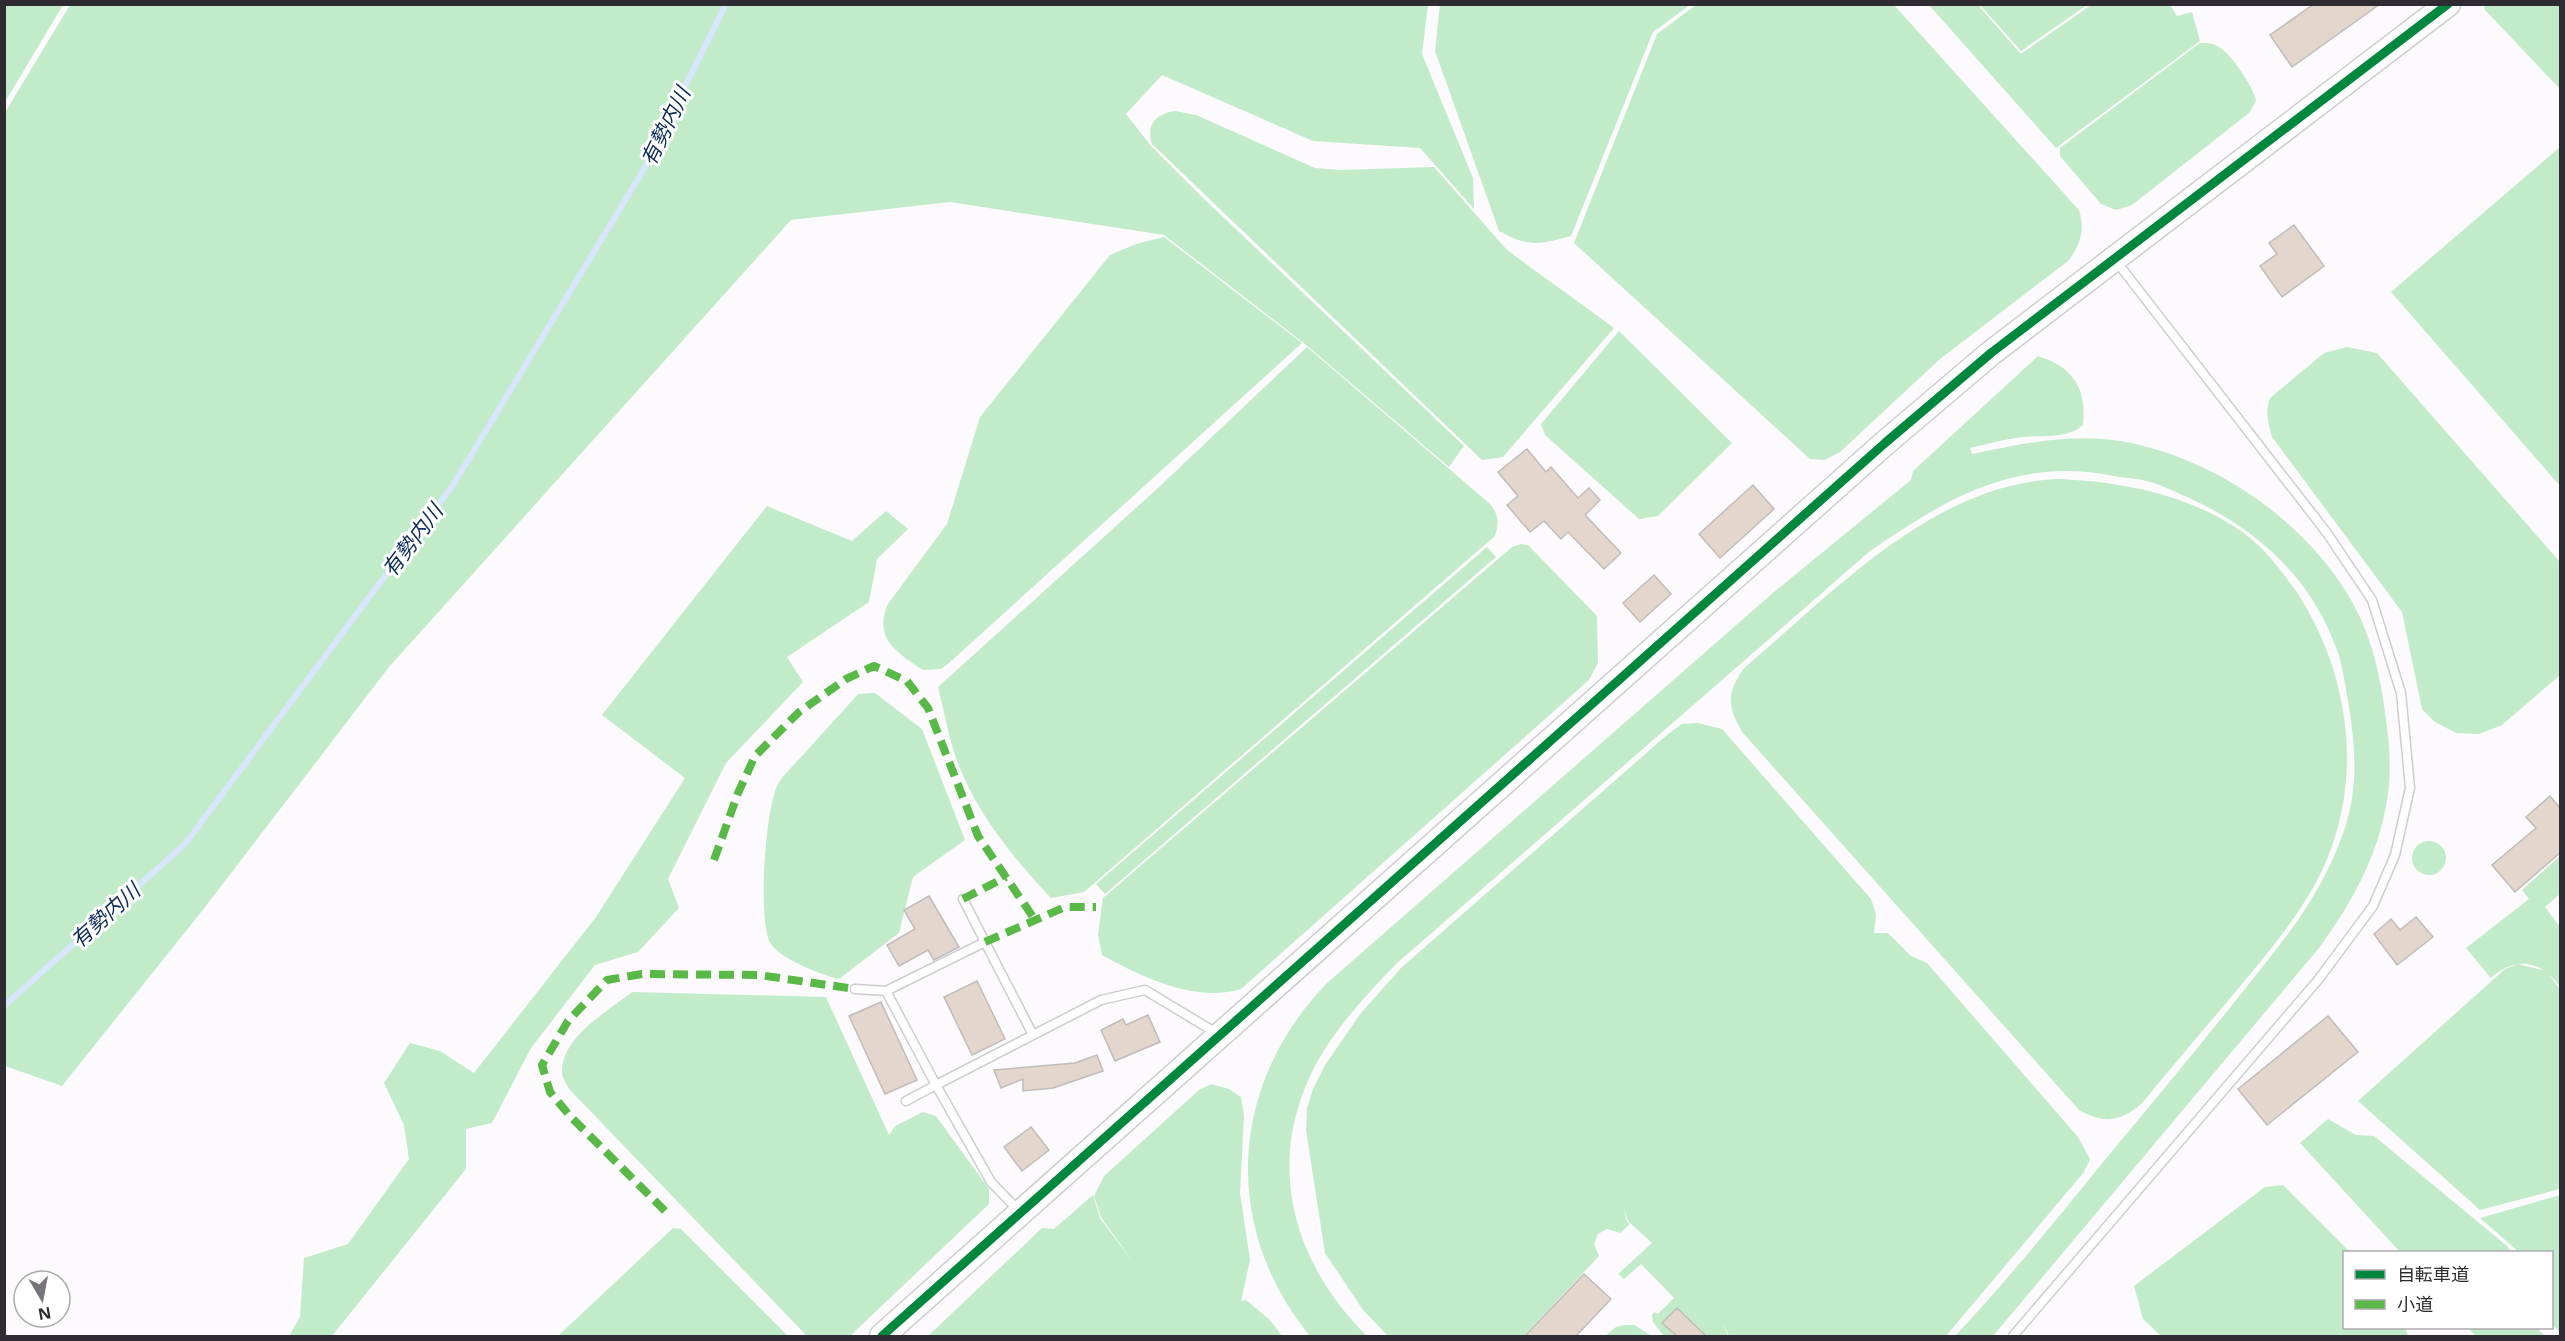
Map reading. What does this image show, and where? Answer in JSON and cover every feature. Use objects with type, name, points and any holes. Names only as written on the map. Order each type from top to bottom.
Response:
[{"type":"street","points":[[882,1336],[1218,1034],[1885,443],[1991,353],[2448,4]]},
{"type":"lane","points":[[2013,1336],[2318,980],[2373,906],[2395,855],[2410,788],[2401,693],[2372,600],[2327,533],[2114,259]]},
{"type":"lane","points":[[963,899],[1033,1035]]},
{"type":"lane","points":[[855,989],[886,991],[985,942]]},
{"type":"lane","points":[[906,1101],[1101,1000],[1144,990],[1218,1034]]},
{"type":"lane","points":[[886,991],[991,1182],[1019,1212]]},
{"type":"green space","points":[[1440,4],[1690,5],[1653,32],[1571,236],[1534,243],[1518,240],[1499,231],[1435,51]]},
{"type":"green space","points":[[4,5],[63,5],[5,102]]},
{"type":"green space","points":[[70,5],[1428,5],[1422,54],[1473,178],[1474,209],[1420,148],[1313,141],[1162,75],[1126,114],[1151,146],[1201,196],[1464,446],[1449,467],[1305,344],[1164,235],[950,202],[791,220],[389,667],[202,911],[62,1086],[5,1066],[4,114]]},
{"type":"green space","points":[[1696,5],[1894,5],[2079,210],[2082,224],[2081,237],[2068,261],[1940,359],[1840,452],[1825,460],[1810,459],[1574,243],[1657,34]]},
{"type":"green space","points":[[1929,5],[1978,5],[2021,54],[2091,5],[2170,5],[2177,16],[2192,12],[2200,41],[2056,148]]},
{"type":"green space","points":[[1980,5],[2087,5],[2021,51]]},
{"type":"green space","points":[[2484,5],[2560,5],[2560,89],[2485,10]]},
{"type":"green space","points":[[2200,43],[2219,47],[2241,71],[2256,101],[2249,113],[2132,205],[2116,210],[2101,204],[2060,156],[2060,148]]},
{"type":"green space","points":[[1168,112],[1196,115],[1315,168],[1340,170],[1434,167],[1507,250],[1614,328],[1503,457],[1482,460],[1152,144],[1150,131],[1154,121]]},
{"type":"green space","points":[[2560,147],[2560,486],[2391,292]]},
{"type":"green space","points":[[1164,237],[1302,343],[949,663],[941,669],[923,670],[904,657],[890,643],[883,626],[884,616],[888,604],[947,524],[980,417],[1110,255],[1136,244]]},
{"type":"green space","points":[[1619,331],[1732,443],[1658,516],[1639,519],[1545,435],[1541,424]]},
{"type":"green space","points":[[1307,347],[1490,504],[1497,519],[1495,536],[1084,892],[1051,898],[996,833],[973,796],[953,749],[938,687],[1158,488]]},
{"type":"green space","points":[[2347,347],[2377,353],[2560,562],[2560,675],[2502,725],[2479,734],[2456,733],[2435,722],[2422,709],[2402,612],[2272,437],[2268,417],[2270,398],[2324,353]]},
{"type":"green space","points":[[2038,356],[2060,366],[2075,381],[2083,400],[2083,425],[2070,432],[2054,436],[2016,438],[1970,448],[1972,454],[2046,441],[2083,438],[2120,441],[2187,460],[2250,494],[2279,516],[2305,540],[2328,567],[2356,609],[2369,639],[2381,688],[2389,741],[2389,784],[2382,826],[2369,863],[2342,915],[2319,948],[1993,1336],[1955,1336],[2053,1224],[2289,933],[2314,896],[2335,854],[2349,816],[2354,785],[2351,723],[2340,659],[2316,605],[2282,561],[2261,542],[2214,510],[2165,487],[2142,480],[2073,471],[2042,472],[2009,478],[1967,493],[1927,514],[1870,551],[1396,964],[1344,1021],[1313,1071],[1294,1122],[1290,1156],[1291,1189],[1297,1221],[1308,1253],[1324,1282],[1367,1336],[1310,1336],[1281,1294],[1261,1249],[1250,1203],[1248,1157],[1255,1111],[1270,1066],[1294,1024],[1326,984],[1774,592],[1911,480],[1913,471]]},
{"type":"green space","points":[[2056,479],[2128,487],[2176,499],[2220,518],[2249,537],[2284,575],[2314,622],[2339,689],[2345,724],[2347,760],[2344,795],[2337,830],[2317,881],[2286,930],[2143,1102],[2121,1117],[2113,1119],[2097,1118],[2079,1110],[1743,733],[1734,715],[1731,700],[1734,685],[1744,668],[1849,577],[1887,548],[1926,522],[1967,501],[2011,486]]},
{"type":"green space","points":[[767,506],[852,541],[886,511],[908,529],[877,559],[869,602],[787,657],[803,682],[726,763],[668,879],[679,908],[638,952],[595,965],[531,1048],[492,1123],[466,1129],[466,1169],[332,1336],[289,1336],[300,1317],[304,1258],[348,1244],[409,1159],[404,1125],[384,1083],[410,1043],[440,1051],[474,1073],[596,917],[685,778],[602,715]]},
{"type":"green space","points":[[1521,544],[1528,545],[1597,616],[1598,663],[1589,680],[1241,989],[1206,993],[1169,986],[1134,972],[1102,955],[1098,935],[1103,898],[1512,547]]},
{"type":"green space","points":[[1487,547],[1496,557],[1105,894],[1096,884]]},
{"type":"green space","points":[[875,693],[922,729],[965,840],[913,877],[899,933],[839,979],[792,960],[771,944],[764,913],[764,864],[770,814],[774,795],[781,779],[858,694]]},
{"type":"green space","points":[[1698,723],[1722,729],[1871,899],[1876,914],[1874,933],[1888,933],[1911,956],[1927,963],[2078,1137],[2090,1159],[2084,1172],[1946,1336],[1729,1336],[1722,1322],[1728,1336],[1664,1336],[1653,1322],[1652,1315],[1654,1312],[1658,1314],[1674,1298],[1641,1264],[1624,1279],[1618,1274],[1652,1243],[1628,1221],[1624,1209],[1627,1222],[1630,1224],[1620,1233],[1607,1229],[1598,1234],[1594,1244],[1599,1256],[1524,1336],[1388,1336],[1363,1310],[1325,1253],[1306,1130],[1307,1108],[1313,1089],[1325,1065],[1361,1013],[1401,968],[1668,734],[1682,724]]},
{"type":"green space","points":[[2429,841],[2441,846],[2446,858],[2441,870],[2429,875],[2417,870],[2412,858],[2417,846]]},
{"type":"green space","points":[[2560,856],[2560,894],[2545,907],[2560,927],[2560,987],[2545,971],[2528,964],[2510,966],[2491,978],[2466,948],[2529,899],[2522,890]]},
{"type":"green space","points":[[2518,964],[2546,971],[2560,989],[2560,1189],[2480,1210],[2358,1101],[2505,969]]},
{"type":"green space","points":[[632,992],[826,997],[889,1135],[895,1126],[923,1112],[936,1116],[989,1189],[989,1204],[850,1336],[807,1336],[570,1090],[565,1081],[562,1073],[564,1060],[577,1037],[587,1026]]},
{"type":"green space","points":[[1211,1084],[1229,1089],[1241,1097],[1244,1116],[1240,1193],[1250,1260],[1241,1301],[1246,1300],[1270,1320],[1282,1336],[928,1336],[1042,1228],[1054,1229],[1093,1195],[1100,1218],[1135,1265],[1101,1217],[1094,1196],[1104,1176],[1199,1090]]},
{"type":"green space","points":[[2328,1119],[2356,1135],[2374,1136],[2510,1251],[2399,1251],[2300,1143]]},
{"type":"green space","points":[[2283,1185],[2349,1251],[2343,1251],[2343,1329],[2405,1329],[2408,1336],[2161,1336],[2143,1319],[2134,1286],[2265,1187]]},
{"type":"green space","points":[[2560,1195],[2560,1333],[2553,1325],[2553,1251],[2518,1251],[2480,1218]]},
{"type":"green space","points":[[673,1228],[681,1229],[788,1336],[558,1336]]},
{"type":"green space","points":[[1635,1325],[1651,1336],[1605,1336],[1616,1327]]},
{"type":"green space","points":[[2469,1329],[2538,1329],[2545,1336],[2476,1336]]},
{"type":"building","points":[[2314,4],[2380,4],[2292,67],[2270,35]]},
{"type":"building","points":[[2294,225],[2324,266],[2282,297],[2260,266],[2277,254],[2269,243]]},
{"type":"building","points":[[1527,449],[1546,472],[1551,467],[1578,498],[1589,488],[1600,500],[1585,515],[1621,553],[1604,569],[1568,532],[1561,539],[1544,521],[1530,532],[1507,505],[1518,496],[1498,472]]},
{"type":"building","points":[[1753,485],[1774,509],[1720,558],[1699,534]]},
{"type":"building","points":[[1654,575],[1671,594],[1640,622],[1623,603]]},
{"type":"building","points":[[2550,796],[2560,808],[2560,853],[2515,892],[2492,865],[2536,828],[2526,817]]},
{"type":"building","points":[[929,896],[959,947],[934,960],[928,950],[899,966],[887,945],[915,929],[904,910]]},
{"type":"building","points":[[2416,917],[2433,937],[2397,965],[2374,934],[2391,919],[2400,930]]},
{"type":"building","points":[[977,981],[1005,1039],[972,1055],[944,997]]},
{"type":"building","points":[[881,1002],[917,1080],[885,1094],[849,1016]]},
{"type":"building","points":[[1148,1015],[1160,1042],[1115,1061],[1101,1030],[1123,1019],[1126,1025]]},
{"type":"building","points":[[2328,1016],[2358,1052],[2267,1125],[2238,1089]]},
{"type":"building","points":[[1097,1055],[1103,1071],[1053,1088],[1023,1091],[1023,1079],[1001,1088],[994,1070],[1075,1063]]},
{"type":"building","points":[[1031,1127],[1049,1150],[1022,1171],[1004,1147]]},
{"type":"building","points":[[1584,1274],[1611,1299],[1576,1336],[1525,1336]]},
{"type":"building","points":[[1677,1308],[1706,1336],[1677,1336],[1662,1323]]},
{"type":"waterway","name":"有勢内川","points":[[4,1006],[185,844],[453,485],[644,169],[726,4]]},
{"type":"marked path","points":[[714,860],[738,793],[755,756],[799,712],[846,679],[874,666],[907,681],[928,708],[978,836],[1035,920]]},
{"type":"marked path","points":[[963,899],[1006,877]]},
{"type":"marked path","points":[[985,942],[1065,907],[1096,907]]},
{"type":"marked path","points":[[665,1211],[570,1116],[550,1092],[542,1065],[568,1021],[607,980],[642,974],[759,975],[855,989]]},
{"type":"cycle path","points":[[882,1336],[1885,443],[1991,353],[2448,4]]}]
